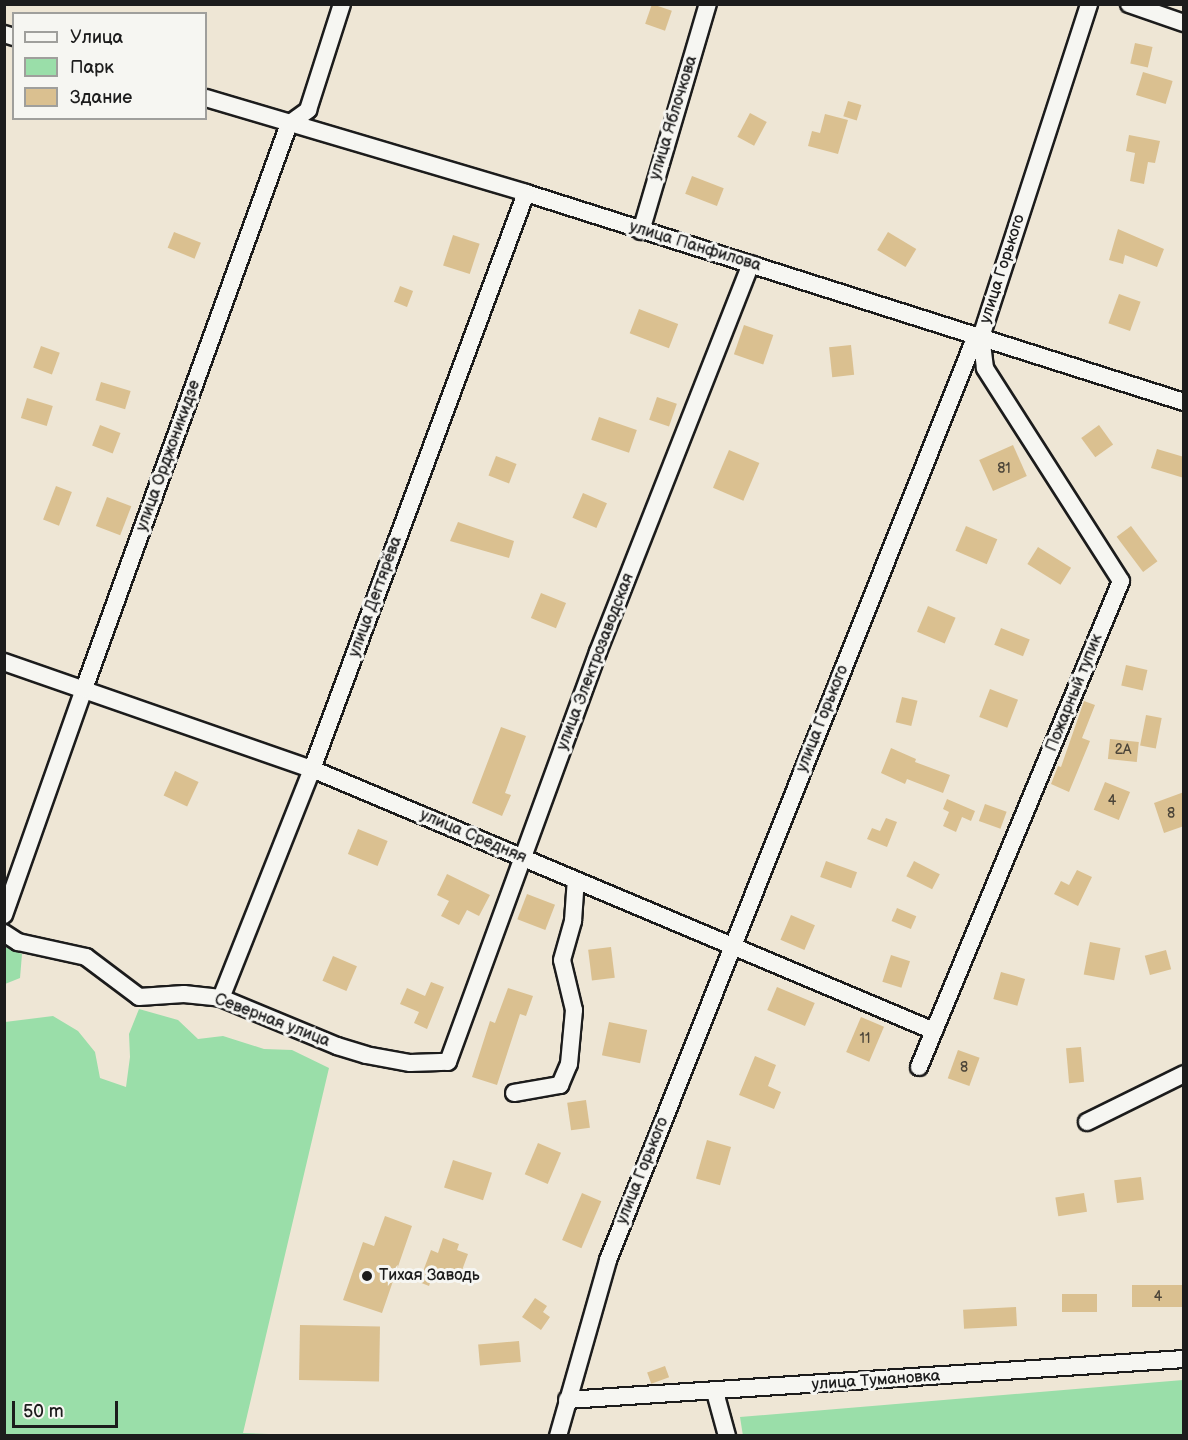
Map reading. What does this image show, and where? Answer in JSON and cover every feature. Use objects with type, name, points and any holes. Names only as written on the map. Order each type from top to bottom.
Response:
[{"type":"street","name":"улица Орджоникидзе","points":[[4,915],[289,124],[308,110],[342,4]]},
{"type":"street","name":"улица Яблочкова","points":[[641,231],[708,4]]},
{"type":"street","name":"улица Горького","points":[[558,1436],[608,1260],[972,346],[981,337],[1089,4]]},
{"type":"street","points":[[1129,4],[1184,23]]},
{"type":"street","name":"улица Панфилова","points":[[207,98],[526,193],[1184,402]]},
{"type":"street","name":"улица Дегтярёва","points":[[220,998],[312,769],[526,193]]},
{"type":"street","name":"улица Электрозаводская","points":[[448,1062],[598,652],[751,264]]},
{"type":"street","name":"Пожарный тупик","points":[[920,1067],[1121,581],[985,368],[981,337]]},
{"type":"street","name":"улица Средняя","points":[[4,662],[312,769],[934,1031]]},
{"type":"street","points":[[514,1093],[560,1085],[568,1064],[574,1011],[562,960],[573,921],[576,882]]},
{"type":"street","name":"Северная улица","points":[[4,933],[18,942],[86,957],[139,997],[184,994],[220,998],[337,1046],[366,1055],[411,1063],[448,1062]]},
{"type":"street","points":[[1087,1122],[1184,1074]]},
{"type":"street","name":"улица Тумановка","points":[[567,1400],[1184,1359]]},
{"type":"street","points":[[714,1392],[727,1436]]},
{"type":"green space","points":[[5,947],[22,954],[20,978],[5,984]]},
{"type":"green space","points":[[139,1009],[178,1020],[198,1039],[223,1036],[264,1049],[292,1050],[329,1068],[243,1433],[297,1435],[5,1435],[5,1022],[53,1016],[78,1031],[95,1052],[100,1078],[126,1087],[130,1057],[129,1034]]},
{"type":"green space","points":[[1183,1380],[1183,1435],[743,1436],[740,1417]]},
{"type":"building","points":[[652,4],[672,11],[665,31],[645,24]]},
{"type":"building","points":[[1135,43],[1153,47],[1148,68],[1130,63]]},
{"type":"building","points":[[1143,72],[1173,81],[1166,104],[1136,95]]},
{"type":"building","points":[[848,101],[861,105],[857,120],[843,116]]},
{"type":"building","points":[[750,113],[767,122],[754,146],[737,137]]},
{"type":"building","points":[[825,114],[848,120],[838,154],[808,146],[812,131],[820,133]]},
{"type":"building","points":[[1129,135],[1160,141],[1155,163],[1148,162],[1144,184],[1130,181],[1135,153],[1126,151]]},
{"type":"building","points":[[692,176],[724,188],[717,206],[685,194]]},
{"type":"building","points":[[1118,229],[1164,249],[1157,267],[1125,255],[1123,264],[1109,260]]},
{"type":"building","points":[[174,232],[201,243],[195,259],[168,248]]},
{"type":"building","points":[[888,232],[916,249],[905,267],[877,250]]},
{"type":"building","points":[[453,235],[480,244],[470,274],[443,265]]},
{"type":"building","points":[[400,286],[413,291],[407,307],[394,302]]},
{"type":"building","points":[[1119,294],[1141,302],[1130,331],[1108,323]]},
{"type":"building","points":[[639,309],[678,324],[669,348],[630,333]]},
{"type":"building","points":[[744,325],[773,335],[763,364],[734,354]]},
{"type":"building","points":[[851,345],[854,375],[832,377],[829,347]]},
{"type":"building","points":[[41,346],[60,353],[52,374],[33,368]]},
{"type":"building","points":[[101,382],[131,391],[125,409],[95,400]]},
{"type":"building","points":[[657,397],[677,404],[669,427],[649,420]]},
{"type":"building","points":[[27,398],[53,406],[47,426],[21,418]]},
{"type":"building","points":[[599,417],[637,430],[629,453],[591,440]]},
{"type":"building","points":[[100,425],[121,433],[113,453],[92,446]]},
{"type":"building","points":[[1099,425],[1113,444],[1095,457],[1081,438]]},
{"type":"building","points":[[1013,445],[1027,476],[993,491],[979,460]]},
{"type":"building","points":[[1157,449],[1184,457],[1184,478],[1151,468]]},
{"type":"building","points":[[729,450],[759,463],[743,501],[713,488]]},
{"type":"building","points":[[496,456],[517,464],[509,483],[488,476]]},
{"type":"building","points":[[56,486],[72,492],[59,526],[43,520]]},
{"type":"building","points":[[583,493],[607,503],[596,528],[572,518]]},
{"type":"building","points":[[107,497],[131,506],[120,535],[96,526]]},
{"type":"building","points":[[458,522],[514,541],[509,558],[450,541]]},
{"type":"building","points":[[966,526],[997,539],[987,564],[955,551]]},
{"type":"building","points":[[1131,526],[1157,561],[1143,572],[1117,537]]},
{"type":"building","points":[[1038,547],[1071,568],[1060,585],[1027,564]]},
{"type":"building","points":[[541,593],[566,603],[556,628],[531,618]]},
{"type":"building","points":[[928,606],[956,618],[945,643],[917,632]]},
{"type":"building","points":[[1001,628],[1030,640],[1023,656],[994,645]]},
{"type":"building","points":[[1126,665],[1147,670],[1143,690],[1121,685]]},
{"type":"building","points":[[990,689],[1018,700],[1007,728],[979,717]]},
{"type":"building","points":[[902,697],[918,701],[911,726],[896,722]]},
{"type":"building","points":[[1084,701],[1095,705],[1082,738],[1090,741],[1069,792],[1051,784],[1058,766],[1061,767]]},
{"type":"building","points":[[1146,715],[1162,718],[1156,748],[1140,745]]},
{"type":"building","points":[[501,727],[526,736],[505,793],[511,795],[502,816],[472,803]]},
{"type":"building","points":[[1110,739],[1139,742],[1137,762],[1108,759]]},
{"type":"building","points":[[891,748],[916,759],[915,762],[950,775],[943,793],[907,779],[905,784],[881,773]]},
{"type":"building","points":[[175,771],[199,782],[187,806],[164,795]]},
{"type":"building","points":[[1105,782],[1130,792],[1119,820],[1094,810]]},
{"type":"building","points":[[1184,792],[1184,826],[1164,833],[1154,803]]},
{"type":"building","points":[[947,799],[975,811],[971,821],[962,817],[956,832],[943,826],[949,812],[943,809]]},
{"type":"building","points":[[985,804],[1007,812],[1000,829],[979,821]]},
{"type":"building","points":[[886,818],[897,822],[887,847],[867,839],[872,828],[880,831]]},
{"type":"building","points":[[358,829],[388,841],[378,866],[348,854]]},
{"type":"building","points":[[826,861],[857,872],[851,888],[820,877]]},
{"type":"building","points":[[914,861],[940,874],[932,889],[906,876]]},
{"type":"building","points":[[1077,870],[1092,877],[1078,906],[1054,894],[1061,881],[1069,885]]},
{"type":"building","points":[[447,874],[490,895],[479,916],[467,910],[459,925],[441,916],[449,901],[437,895]]},
{"type":"building","points":[[527,894],[555,905],[545,930],[517,919]]},
{"type":"building","points":[[897,908],[916,916],[911,929],[892,921]]},
{"type":"building","points":[[791,915],[815,925],[804,950],[780,940]]},
{"type":"building","points":[[1090,942],[1120,948],[1114,980],[1084,974]]},
{"type":"building","points":[[611,947],[615,978],[592,981],[588,950]]},
{"type":"building","points":[[1166,950],[1171,969],[1150,975],[1145,956]]},
{"type":"building","points":[[891,955],[910,961],[901,988],[882,982]]},
{"type":"building","points":[[333,956],[357,966],[346,991],[322,981]]},
{"type":"building","points":[[1001,972],[1025,979],[1017,1006],[993,999]]},
{"type":"building","points":[[431,982],[444,987],[427,1029],[414,1023],[419,1012],[400,1004],[407,988],[425,996]]},
{"type":"building","points":[[777,987],[815,1003],[805,1026],[767,1010]]},
{"type":"building","points":[[508,988],[533,996],[526,1016],[520,1014],[497,1085],[472,1077],[490,1021],[495,1023]]},
{"type":"building","points":[[861,1017],[884,1027],[869,1062],[846,1052]]},
{"type":"building","points":[[609,1022],[647,1030],[640,1063],[602,1055]]},
{"type":"building","points":[[1081,1047],[1084,1082],[1069,1083],[1066,1048]]},
{"type":"building","points":[[958,1050],[980,1058],[969,1086],[948,1078]]},
{"type":"building","points":[[755,1056],[776,1065],[768,1086],[781,1092],[774,1109],[739,1095]]},
{"type":"building","points":[[586,1100],[590,1128],[571,1130],[567,1103]]},
{"type":"building","points":[[707,1140],[731,1147],[720,1185],[696,1178]]},
{"type":"building","points":[[538,1143],[561,1153],[548,1184],[525,1174]]},
{"type":"building","points":[[453,1160],[492,1173],[483,1200],[444,1188]]},
{"type":"building","points":[[1141,1177],[1144,1200],[1117,1203],[1114,1180]]},
{"type":"building","points":[[582,1193],[601,1201],[581,1248],[562,1240]]},
{"type":"building","points":[[1084,1193],[1087,1212],[1058,1216],[1055,1198]]},
{"type":"building","points":[[385,1216],[412,1226],[382,1313],[343,1300],[363,1242],[374,1246]]},
{"type":"building","points":[[443,1238],[459,1244],[457,1250],[468,1254],[461,1273],[450,1269],[447,1279],[433,1274],[429,1286],[419,1282],[431,1250],[438,1253]]},
{"type":"building","points":[[1132,1285],[1183,1285],[1183,1307],[1132,1307]]},
{"type":"building","points":[[1062,1294],[1097,1294],[1097,1312],[1062,1312]]},
{"type":"building","points":[[535,1298],[547,1306],[543,1312],[550,1317],[541,1330],[522,1317]]},
{"type":"building","points":[[1016,1307],[1017,1326],[964,1329],[963,1310]]},
{"type":"building","points":[[300,1325],[380,1326],[379,1381],[299,1380]]},
{"type":"building","points":[[519,1341],[521,1362],[480,1365],[478,1345]]},
{"type":"building","points":[[665,1366],[669,1377],[651,1384],[647,1372]]},
{"type":"place","name":"Тихая Заводь","points":[[367,1276]]}]
